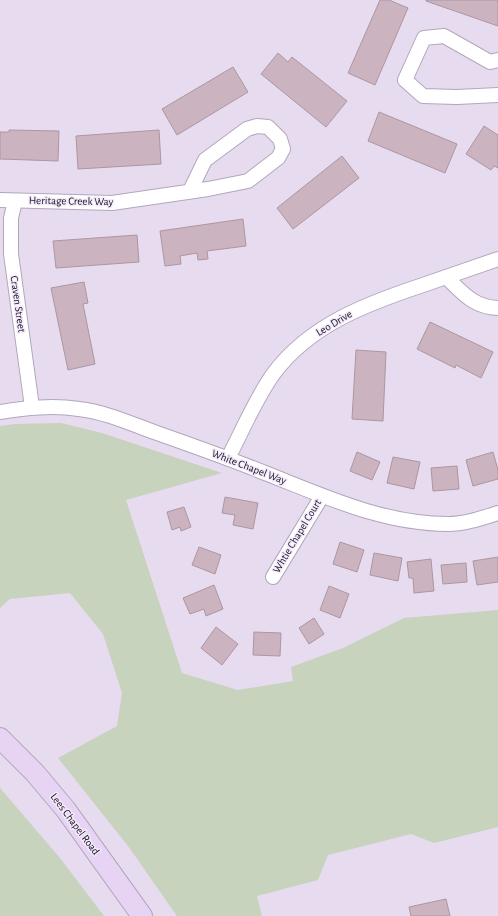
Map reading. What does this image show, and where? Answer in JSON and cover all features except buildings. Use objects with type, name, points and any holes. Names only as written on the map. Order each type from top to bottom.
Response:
[{"type":"main road","name":"Lees Chapel Road","points":[[0,738],[35,773],[66,810],[142,916]]},
{"type":"street","points":[[498,60],[490,62],[444,36],[424,38],[405,80],[423,96],[457,97],[498,95]]},
{"type":"street","name":"Heritage Creek Way","points":[[0,200],[112,203],[190,191],[248,180],[278,158],[283,149],[280,139],[268,127],[257,126],[247,129],[205,160],[190,191]]},
{"type":"street","name":"Craven Street","points":[[15,200],[11,218],[11,254],[32,407]]},
{"type":"street","name":"Leo Drive","points":[[228,458],[260,394],[275,372],[298,348],[315,334],[332,322],[358,308],[498,259]]},
{"type":"street","points":[[446,277],[473,302],[486,307],[498,308]]},
{"type":"street","name":"White Chapel Way","points":[[0,412],[32,407],[78,409],[103,414],[228,458],[322,496],[371,513],[403,520],[449,524],[478,519],[498,513]]},
{"type":"street","name":"Whtie Chapel Court","points":[[273,577],[322,496]]},
{"type":"green space","points":[[61,423],[102,433],[222,473],[126,500],[182,673],[238,690],[293,681],[291,667],[343,648],[404,618],[498,610],[498,827],[434,843],[411,834],[328,855],[318,880],[257,896],[262,916],[177,916],[128,846],[58,758],[117,726],[122,693],[103,634],[70,593],[10,599],[0,608],[0,426],[15,424]]},
{"type":"green space","points":[[0,788],[60,858],[104,916],[0,916]]}]
